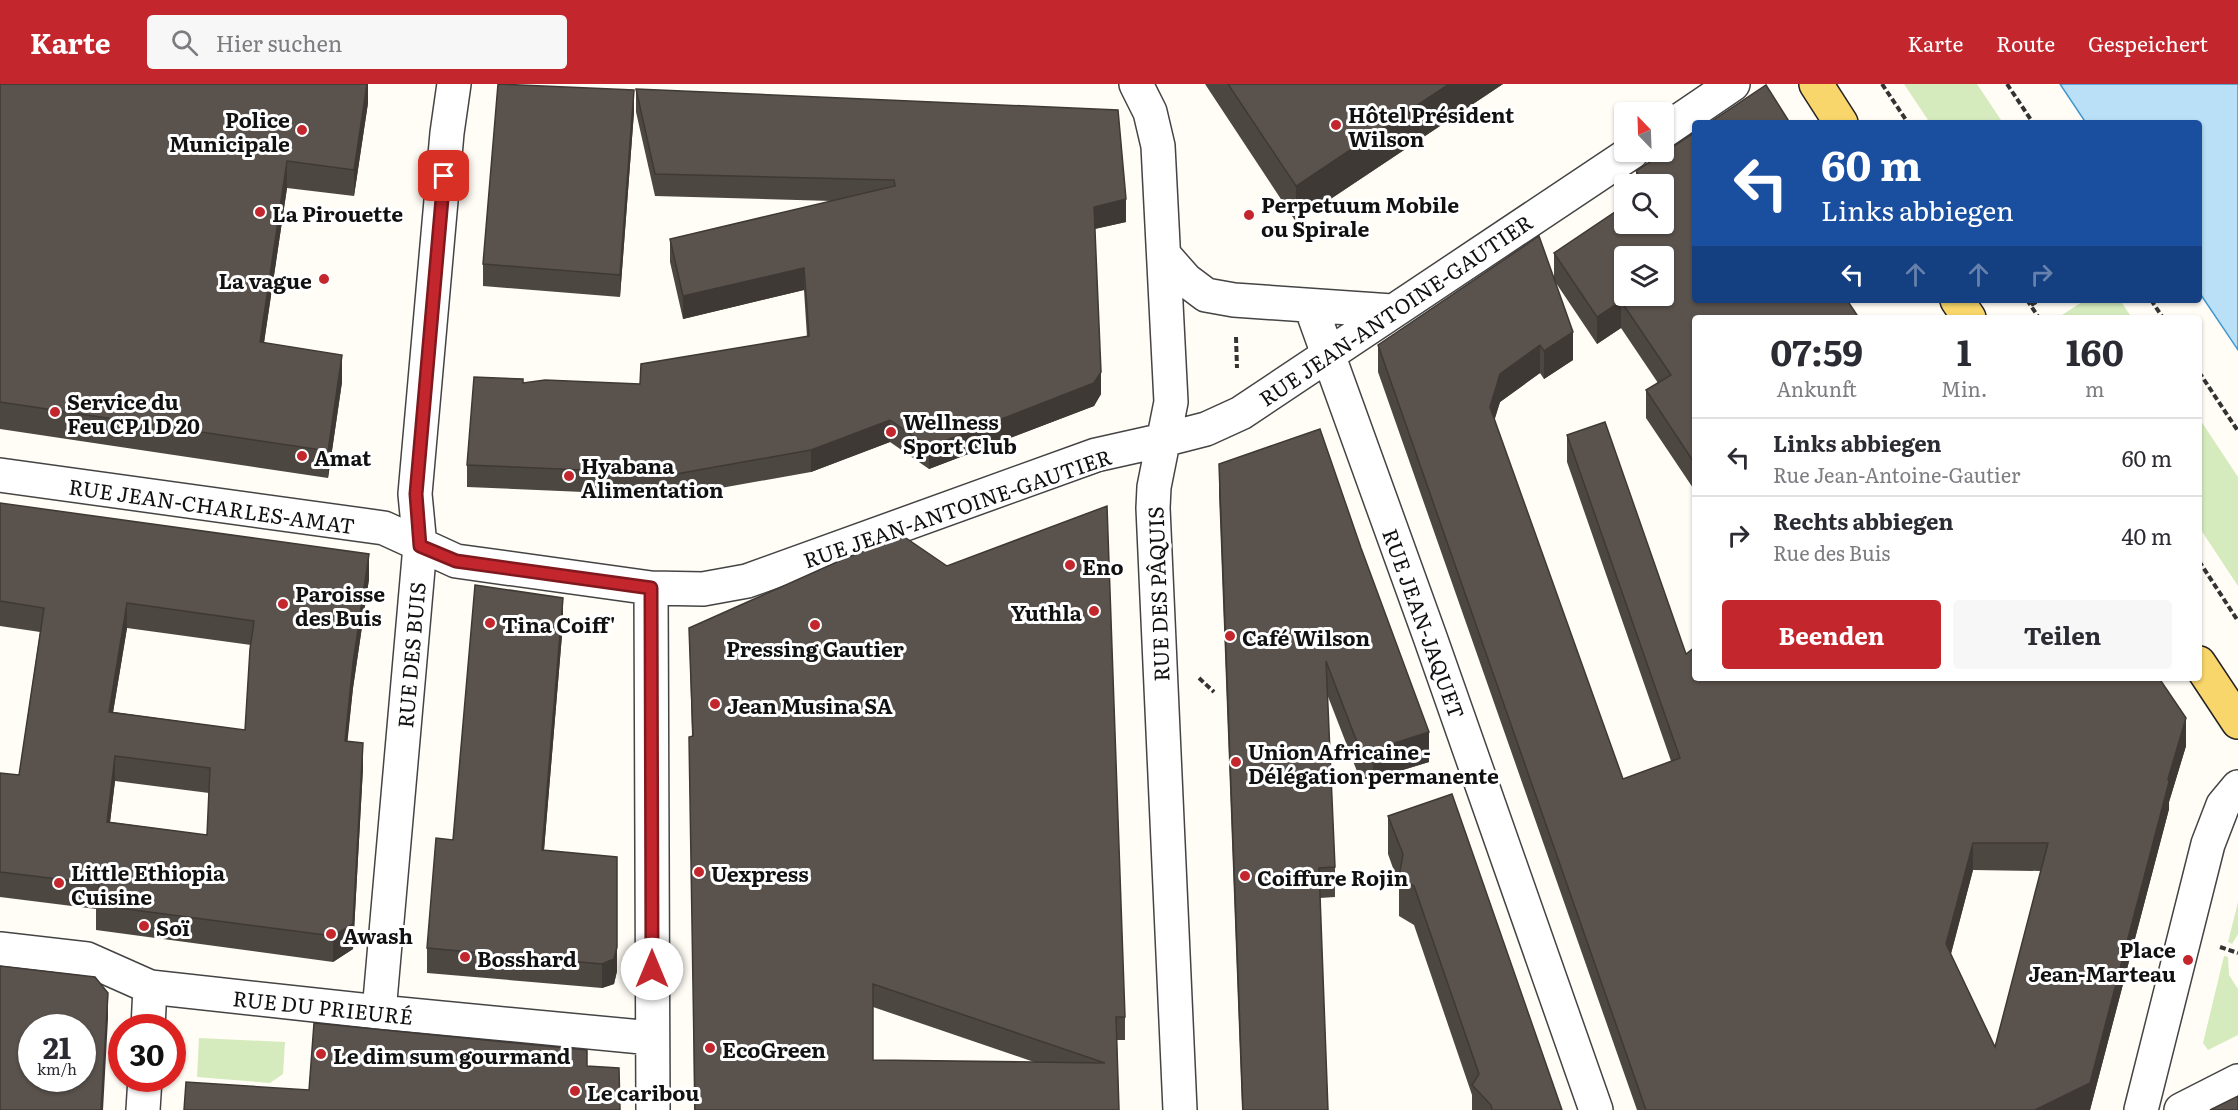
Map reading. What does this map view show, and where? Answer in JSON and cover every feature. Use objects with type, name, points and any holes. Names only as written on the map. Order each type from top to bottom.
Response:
[{"type":"main road","points":[[1816,84],[1839,120]]},
{"type":"main road","points":[[2202,668],[2238,722]]},
{"type":"street","name":"RUE DES BUIS","points":[[378,1012],[420,546],[416,494],[447,133],[454,84]]},
{"type":"street","name":"RUE DES PÂQUIS","points":[[1136,84],[1150,112],[1158,146],[1171,402],[1154,487],[1153,508],[1180,1110]]},
{"type":"street","points":[[1674,124],[1733,84]]},
{"type":"street","name":"RUE JEAN-ANTOINE-GAUTIER","points":[[420,546],[456,561],[651,588],[703,589],[747,581],[1096,455],[1206,429],[1241,413],[1617,162]]},
{"type":"street","points":[[1164,255],[1186,280],[1206,295],[1311,307],[1392,311]]},
{"type":"street","name":"RUE JEAN-JAQUET","points":[[1311,307],[1596,1110]]},
{"type":"street","name":"RUE JEAN-CHARLES-AMAT","points":[[0,475],[384,528],[420,546]]},
{"type":"street","points":[[651,588],[653,1110]]},
{"type":"street","points":[[2141,1110],[2208,844],[2223,805],[2238,787]]},
{"type":"street","name":"RUE DU PRIEURÉ","points":[[0,949],[87,959],[150,987],[378,1012],[652,1038]]},
{"type":"street","points":[[149,1014],[150,987]]},
{"type":"street","points":[[2181,1110],[2238,1081]]},
{"type":"street","points":[[143,1110],[144,1092]]},
{"type":"path","points":[[1882,84],[1906,120]]},
{"type":"path","points":[[2007,84],[2031,120]]},
{"type":"path","points":[[2035,303],[2031,305],[2037,315]]},
{"type":"path","points":[[1236,335],[1238,377]]},
{"type":"path","points":[[2202,377],[2238,431]]},
{"type":"path","points":[[2202,566],[2238,621]]},
{"type":"path","points":[[1196,675],[1214,692]]},
{"type":"path","points":[[2219,947],[2238,953]]},
{"type":"green space","points":[[1904,84],[1977,84],[2001,120],[1928,120]]},
{"type":"green space","points":[[2080,303],[2122,303],[2130,315],[2062,315]]},
{"type":"green space","points":[[2202,423],[2238,477],[2238,586],[2202,532]]},
{"type":"green space","points":[[2238,902],[2238,934],[2232,944],[2228,942]]},
{"type":"green space","points":[[2224,956],[2228,957],[2229,975],[2238,989],[2238,1035],[2208,1050],[2203,1043]]},
{"type":"green space","points":[[199,1038],[285,1042],[283,1074],[270,1083],[197,1077]]},
{"type":"water","points":[[2060,84],[2238,84],[2238,350],[2202,296],[2202,120],[2084,120]]},
{"type":"building","points":[[0,84],[367,84],[354,170],[287,161],[260,342],[342,355],[328,451],[0,402]]},
{"type":"building","points":[[498,84],[634,90],[620,275],[483,264]]},
{"type":"building","points":[[1228,84],[1449,84],[1296,186]]},
{"type":"building","points":[[1766,85],[1788,120],[1714,120]]},
{"type":"building","points":[[636,89],[1118,110],[1126,199],[1094,207],[1101,372],[1094,383],[929,447],[890,420],[811,450],[676,474],[467,465],[474,377],[523,379],[523,383],[545,380],[640,384],[641,364],[809,336],[804,268],[683,296],[670,239],[895,186],[894,180],[655,174]]},
{"type":"building","points":[[1692,134],[1692,303],[1849,303],[1857,315],[1692,315],[1692,459],[1646,390],[1671,375],[1624,306],[1674,306],[1674,246],[1614,246],[1614,306],[1597,317],[1554,253],[1614,213],[1614,234],[1674,234],[1674,174],[1638,174],[1636,171],[1650,162],[1674,162],[1674,146]]},
{"type":"building","points":[[1539,236],[1573,332],[1544,351],[1540,345],[1500,374],[1490,407],[1623,779],[1680,758],[1567,435],[1605,422],[1686,654],[1692,649],[1692,681],[2161,681],[2186,718],[2168,779],[2090,1083],[2035,1110],[1646,1110],[1378,345]],"holes":[[[1973,843],[2048,843],[1995,1047],[1946,944]]]},
{"type":"building","points":[[1320,429],[1429,732],[1373,750],[1360,750],[1326,661],[1335,867],[1319,868],[1328,1110],[1243,1110],[1219,464]]},
{"type":"building","points":[[0,503],[369,554],[353,663],[345,741],[363,743],[353,924],[333,936],[96,905],[99,884],[0,872],[0,773],[19,775],[44,608],[0,601]],"holes":[[[127,603],[254,621],[245,730],[109,712]],[[115,756],[210,768],[207,835],[107,822]]]},
{"type":"building","points":[[1107,506],[1125,1017],[1116,1017],[1119,1110],[695,1110],[689,737],[693,736],[689,628],[846,558],[903,536],[947,566]],"holes":[[[873,984],[1105,1063],[873,1060]]]},
{"type":"building","points":[[475,585],[563,598],[542,850],[617,857],[617,947],[614,959],[602,964],[427,948],[436,838],[453,840]]},
{"type":"building","points":[[1452,794],[1562,1110],[1492,1110],[1491,1105],[1472,1085],[1479,1074],[1414,886],[1399,877],[1403,854],[1388,816]]},
{"type":"building","points":[[0,966],[95,977],[108,993],[101,1110],[0,1110]]},
{"type":"building","points":[[314,1023],[587,1050],[587,1066],[619,1068],[620,1110],[184,1110],[186,1082],[309,1090]]},
{"type":"building","points":[[2238,1096],[2238,1110],[2210,1110]]},
{"type":"place","name":"Hôtel Président Wilson","points":[[1336,125]]},
{"type":"place","name":"Police Municipale","points":[[302,130]]},
{"type":"place","name":"La Pirouette","points":[[260,212]]},
{"type":"place","name":"Perpetuum Mobile ou Spirale","points":[[1249,215]]},
{"type":"place","name":"La vague","points":[[324,279]]},
{"type":"place","name":"Service du Feu CP 1 D 20","points":[[55,412]]},
{"type":"place","name":"Wellness Sport Club","points":[[891,432]]},
{"type":"place","name":"Amat","points":[[302,456]]},
{"type":"place","name":"Hyabana Alimentation","points":[[569,476]]},
{"type":"place","name":"Eno","points":[[1070,565]]},
{"type":"place","name":"Paroisse des Buis","points":[[283,604]]},
{"type":"place","name":"Yuthla","points":[[1094,611]]},
{"type":"place","name":"Tina Coiff'","points":[[490,623]]},
{"type":"place","name":"Pressing Gautier","points":[[815,625]]},
{"type":"place","name":"Café Wilson","points":[[1230,636]]},
{"type":"place","name":"Jean Musina SA","points":[[715,704]]},
{"type":"place","name":"Union Africaine - Délégation permanente","points":[[1236,762]]},
{"type":"place","name":"Uexpress","points":[[699,872]]},
{"type":"place","name":"Coiffure Rojin","points":[[1245,876]]},
{"type":"place","name":"Little Ethiopia Cuisine","points":[[59,883]]},
{"type":"place","name":"Soï","points":[[144,926]]},
{"type":"place","name":"Awash","points":[[331,934]]},
{"type":"place","name":"Bosshard","points":[[465,957]]},
{"type":"place","name":"Place Jean-Marteau","points":[[2188,960]]},
{"type":"place","name":"EcoGreen","points":[[710,1048]]},
{"type":"place","name":"Le dim sum gourmand","points":[[321,1054]]},
{"type":"place","name":"Le caribou","points":[[575,1091]]},
{"type":"route","points":[[444,176],[416,494],[420,546],[456,561],[651,588],[652,969]]}]
